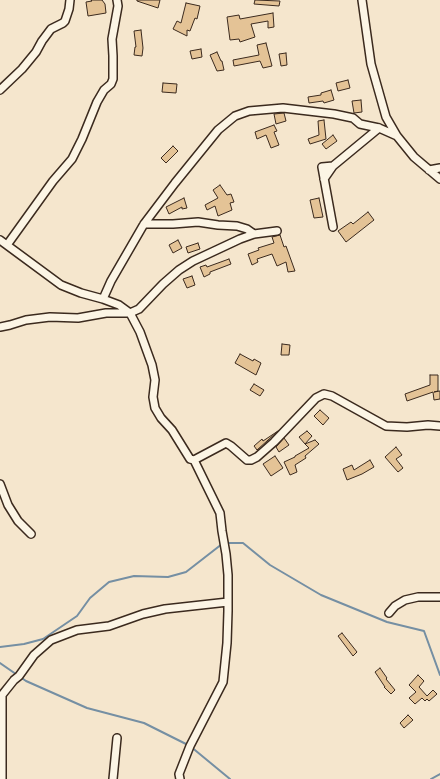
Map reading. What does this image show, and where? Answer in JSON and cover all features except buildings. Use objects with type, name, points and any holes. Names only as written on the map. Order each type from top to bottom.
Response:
[{"type":"street","points":[[0,90],[22,69],[36,52],[51,29],[65,21],[70,0]]},
{"type":"street","points":[[7,245],[72,159],[82,139],[96,102],[113,80],[112,39],[118,6],[117,0]]},
{"type":"street","points":[[362,0],[371,64],[386,117],[396,136],[414,157],[440,179]]},
{"type":"street","points":[[103,299],[111,281],[144,224],[218,130],[235,116],[249,111],[283,108],[334,114],[354,118],[360,124],[379,128],[396,136]]},
{"type":"street","points":[[332,227],[322,167],[333,166],[379,128]]},
{"type":"street","points":[[429,170],[440,168]]},
{"type":"street","points":[[144,224],[198,222],[237,226],[254,234]]},
{"type":"street","points":[[0,327],[26,320],[78,318],[106,313],[130,313],[139,309],[163,284],[179,270],[193,261],[240,238],[254,234],[277,231]]},
{"type":"street","points":[[0,240],[62,285],[81,293],[119,305],[130,313],[140,332],[152,365],[155,380],[153,397],[155,408],[172,430],[190,459],[194,460],[220,513],[228,575],[227,643],[223,682],[190,746],[179,774],[180,779]]},
{"type":"street","points":[[194,460],[226,444],[231,446],[246,460],[251,460],[257,457],[274,442],[316,398],[324,394],[332,396],[386,426],[440,426]]},
{"type":"street","points":[[0,484],[8,505],[18,521],[32,534]]},
{"type":"street","points":[[389,613],[395,606],[405,600],[418,597],[440,597]]},
{"type":"street","points":[[2,779],[2,695],[19,676],[34,655],[51,640],[77,630],[109,626],[143,614],[165,609],[228,602]]},
{"type":"street","points":[[113,779],[117,738]]},
{"type":"waterway","points":[[226,543],[243,543],[270,565],[321,595],[387,622],[424,631],[440,675]]},
{"type":"waterway","points":[[0,647],[24,644],[43,639],[77,616],[90,598],[109,582],[134,576],[168,577],[186,572],[222,544]]},
{"type":"waterway","points":[[0,663],[26,681],[87,708],[144,723],[190,746],[230,779]]},
{"type":"waterway","points":[[431,779],[440,774]]}]
